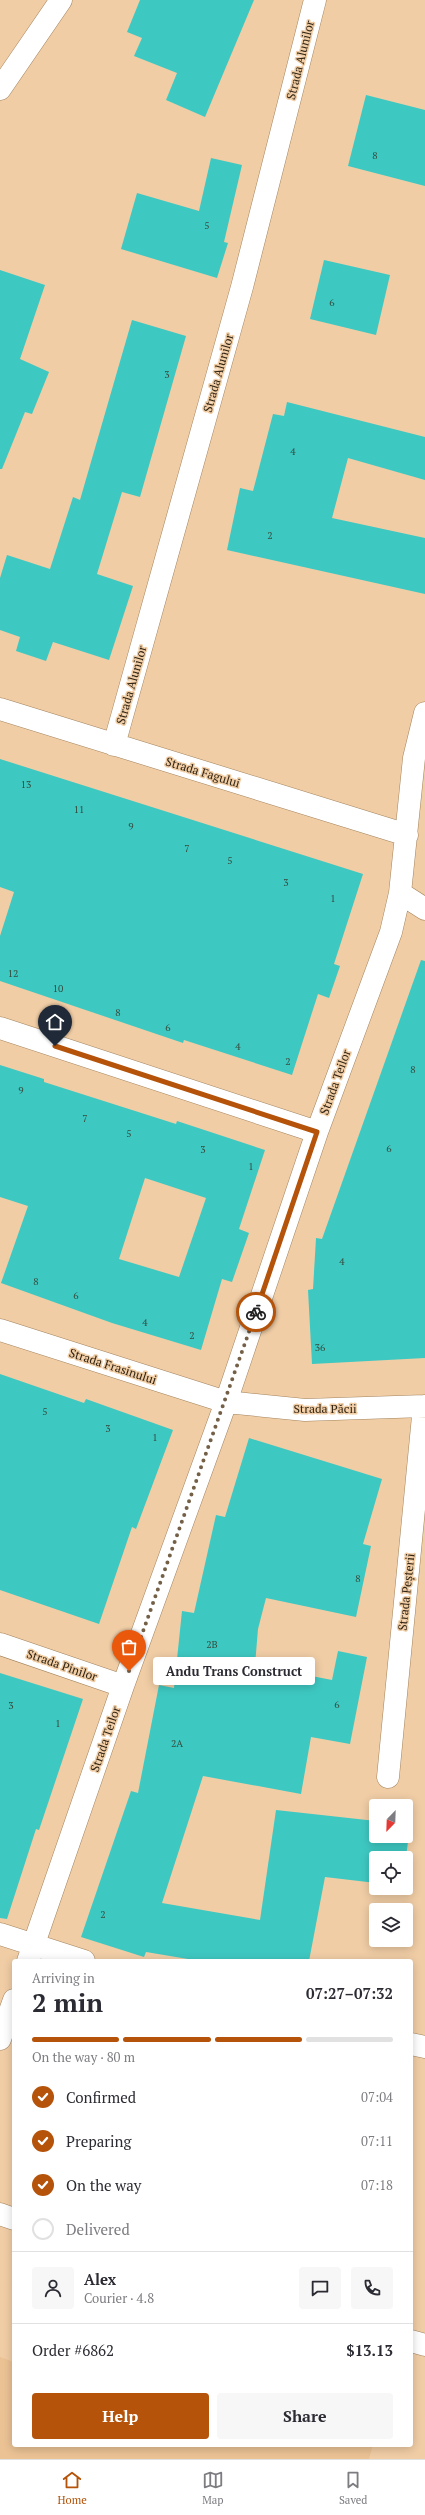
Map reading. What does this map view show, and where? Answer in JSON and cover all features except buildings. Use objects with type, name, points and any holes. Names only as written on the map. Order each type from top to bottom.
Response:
[{"type":"street","points":[[0,89],[61,0]]},
{"type":"street","name":"Strada Alunilor","points":[[114,745],[242,287],[315,0]]},
{"type":"street","name":"Strada Fagului","points":[[0,709],[407,835]]},
{"type":"street","name":"Strada Teilor","points":[[31,1953],[123,1686],[226,1402],[317,1132],[391,932],[400,893],[414,758],[425,713]]},
{"type":"street","points":[[400,893],[425,909]]},
{"type":"street","points":[[0,1028],[317,1132]]},
{"type":"street","name":"Strada Frasinului","points":[[0,1330],[226,1402]]},
{"type":"street","name":"Strada Păcii","points":[[226,1402],[305,1410],[425,1406]]},
{"type":"street","name":"Strada Peșterii","points":[[388,1777],[425,1406]]},
{"type":"street","name":"Strada Pinilor","points":[[0,1644],[123,1686]]},
{"type":"street","points":[[0,1934],[31,1953],[71,1959]]},
{"type":"street","points":[[0,2039],[12,2006]]},
{"type":"street","points":[[413,2044],[425,2047]]},
{"type":"street","points":[[0,2214],[12,2218]]},
{"type":"street","points":[[413,2342],[425,2345]]},
{"type":"shaded area","points":[[0,2357],[12,2361],[12,2447],[372,2447],[369,2459],[0,2459]]},
{"type":"way so far","points":[[129,1671],[226,1402],[256,1312]]},
{"type":"place","name":"Andu Trans Construct","points":[[129,1671]]},
{"type":"route","points":[[55,1046],[317,1132],[256,1312]]}]
